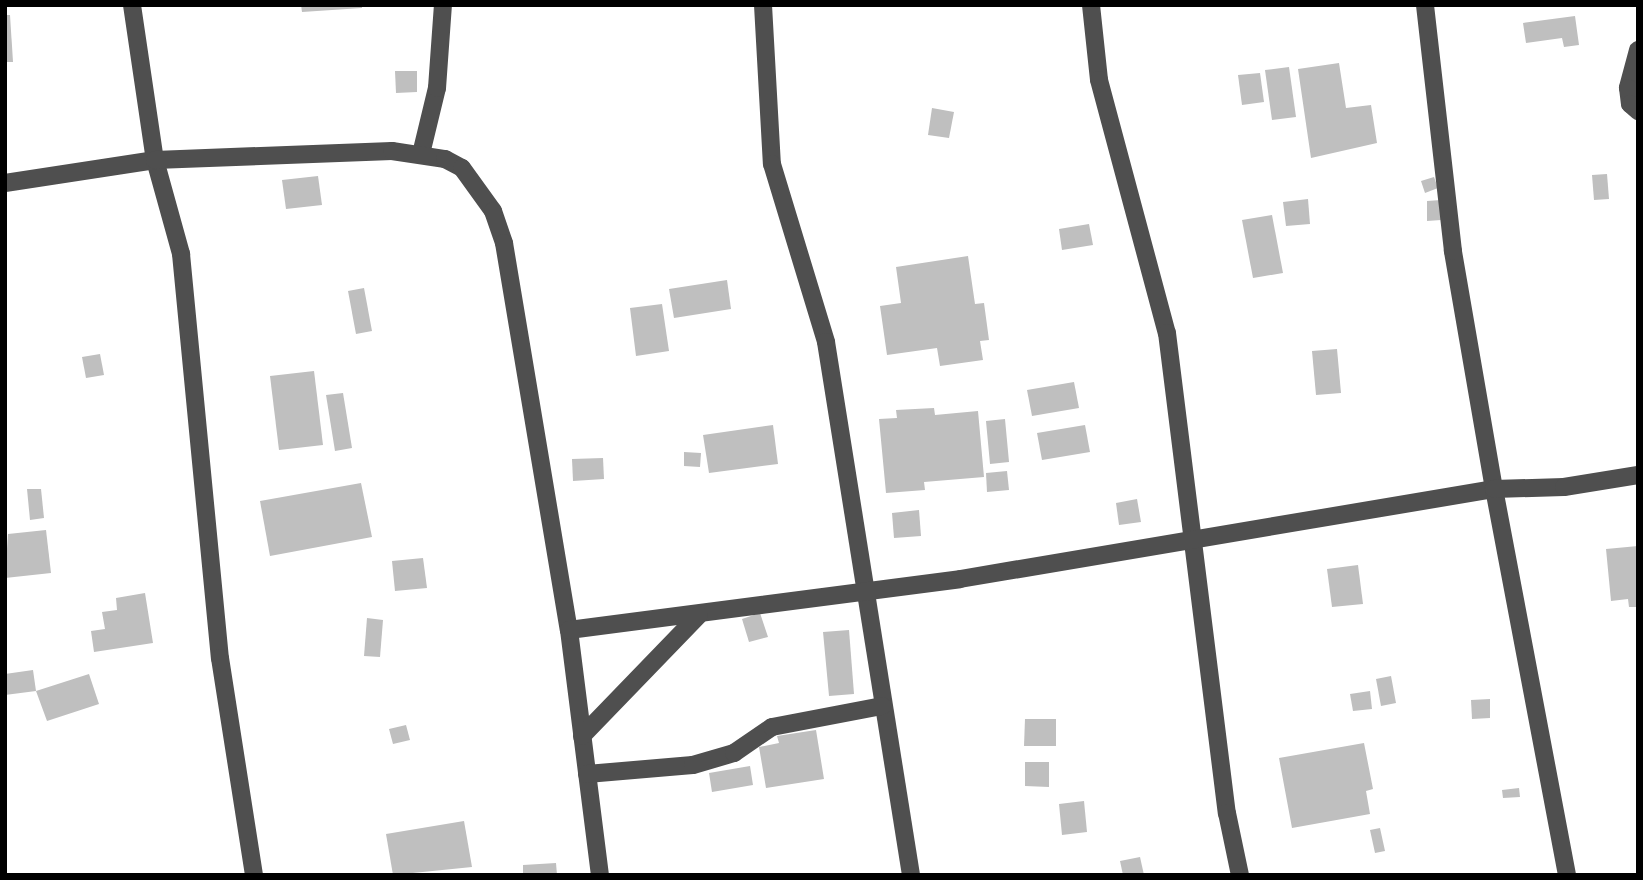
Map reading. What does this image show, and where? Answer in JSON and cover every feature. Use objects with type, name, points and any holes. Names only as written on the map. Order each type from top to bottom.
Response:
[{"type":"street","points":[[132,5],[155,160],[181,254],[220,658],[254,875]]},
{"type":"street","points":[[421,153],[437,88],[443,5]]},
{"type":"street","points":[[763,5],[772,163],[826,342],[911,875]]},
{"type":"street","points":[[1091,5],[1099,80],[1167,333],[1195,540],[1227,813],[1240,875]]},
{"type":"street","points":[[1424,5],[1453,251],[1494,489],[1567,875]]},
{"type":"street","points":[[1638,50],[1628,88],[1630,104],[1638,111]]},
{"type":"street","points":[[5,183],[155,160],[392,150],[421,153],[462,168],[493,211],[504,243],[569,629],[600,875]]},
{"type":"street","points":[[569,629],[699,615],[1195,540],[1494,489],[1564,487],[1638,475]]},
{"type":"street","points":[[582,736],[699,615]]},
{"type":"street","points":[[586,774],[693,765],[734,753],[772,727],[882,706]]},
{"type":"building","points":[[301,5],[362,5],[362,8],[302,12]]},
{"type":"building","points":[[5,15],[10,15],[13,62],[5,62]]},
{"type":"building","points":[[1575,16],[1579,45],[1564,47],[1562,38],[1526,43],[1523,23]]},
{"type":"building","points":[[1339,63],[1346,108],[1371,105],[1377,143],[1311,158],[1298,69]]},
{"type":"building","points":[[1289,67],[1296,117],[1272,120],[1265,70]]},
{"type":"building","points":[[395,71],[417,71],[417,92],[396,93]]},
{"type":"building","points":[[1260,73],[1264,102],[1242,105],[1238,75]]},
{"type":"building","points":[[932,108],[954,112],[949,138],[928,135]]},
{"type":"building","points":[[1607,174],[1609,199],[1594,200],[1592,175]]},
{"type":"building","points":[[318,176],[322,205],[286,209],[282,180]]},
{"type":"building","points":[[1434,177],[1438,188],[1425,193],[1421,181]]},
{"type":"building","points":[[1308,199],[1310,224],[1286,226],[1283,202]]},
{"type":"building","points":[[1441,200],[1441,220],[1427,221],[1427,201]]},
{"type":"building","points":[[1272,215],[1283,273],[1253,278],[1242,220]]},
{"type":"building","points":[[1089,224],[1093,245],[1062,250],[1059,229]]},
{"type":"building","points":[[968,256],[975,304],[984,303],[989,340],[980,341],[983,360],[940,366],[937,348],[887,355],[880,306],[901,303],[896,267]]},
{"type":"building","points":[[727,280],[731,309],[674,318],[669,289]]},
{"type":"building","points":[[364,288],[372,331],[356,334],[348,291]]},
{"type":"building","points":[[662,304],[669,351],[636,356],[630,308]]},
{"type":"building","points":[[1337,349],[1341,393],[1316,395],[1312,351]]},
{"type":"building","points":[[100,354],[104,375],[86,378],[82,357]]},
{"type":"building","points":[[314,371],[323,445],[279,450],[270,376]]},
{"type":"building","points":[[1074,382],[1079,408],[1032,416],[1027,390]]},
{"type":"building","points":[[343,393],[352,448],[335,451],[326,395]]},
{"type":"building","points":[[934,408],[935,415],[978,411],[984,477],[924,482],[925,490],[886,493],[879,419],[897,418],[896,410]]},
{"type":"building","points":[[1005,419],[1009,462],[990,464],[986,421]]},
{"type":"building","points":[[773,425],[778,464],[709,473],[703,435]]},
{"type":"building","points":[[1085,425],[1090,452],[1042,460],[1037,433]]},
{"type":"building","points":[[684,452],[701,453],[700,467],[684,466]]},
{"type":"building","points":[[603,458],[604,479],[573,481],[572,459]]},
{"type":"building","points":[[1007,471],[1009,490],[987,492],[986,473]]},
{"type":"building","points":[[361,483],[372,537],[270,556],[260,501]]},
{"type":"building","points":[[27,489],[41,489],[44,518],[30,520]]},
{"type":"building","points":[[1137,499],[1141,522],[1119,525],[1116,503]]},
{"type":"building","points":[[919,510],[921,536],[894,538],[892,513]]},
{"type":"building","points":[[46,530],[51,573],[5,578],[8,534]]},
{"type":"building","points":[[1638,546],[1638,607],[1629,607],[1628,599],[1611,601],[1606,549]]},
{"type":"building","points":[[423,558],[427,588],[395,591],[392,561]]},
{"type":"building","points":[[1358,565],[1363,604],[1332,607],[1327,569]]},
{"type":"building","points":[[145,593],[153,643],[94,652],[91,631],[105,629],[102,612],[117,610],[116,598]]},
{"type":"building","points":[[760,613],[768,637],[749,642],[742,619]]},
{"type":"building","points":[[367,618],[383,620],[380,657],[364,656]]},
{"type":"building","points":[[849,630],[854,694],[829,696],[823,632]]},
{"type":"building","points":[[33,670],[36,691],[5,695],[5,674]]},
{"type":"building","points":[[89,674],[99,704],[47,721],[36,691]]},
{"type":"building","points":[[1391,676],[1396,703],[1381,706],[1376,679]]},
{"type":"building","points":[[1370,691],[1372,709],[1353,711],[1350,694]]},
{"type":"building","points":[[1490,699],[1490,718],[1472,719],[1471,700]]},
{"type":"building","points":[[1025,719],[1056,719],[1056,746],[1024,746]]},
{"type":"building","points":[[406,725],[410,740],[393,744],[389,729]]},
{"type":"building","points":[[816,730],[824,779],[766,788],[759,747],[779,743],[777,736]]},
{"type":"building","points":[[1364,743],[1373,789],[1366,791],[1370,814],[1292,828],[1279,758]]},
{"type":"building","points":[[1025,762],[1049,762],[1049,787],[1025,786]]},
{"type":"building","points":[[750,766],[753,785],[712,792],[709,773]]},
{"type":"building","points":[[1519,788],[1520,797],[1503,798],[1502,790]]},
{"type":"building","points":[[1084,801],[1087,832],[1062,835],[1059,804]]},
{"type":"building","points":[[464,821],[472,867],[393,875],[386,834]]},
{"type":"building","points":[[1380,828],[1385,851],[1375,853],[1370,830]]},
{"type":"building","points":[[1140,857],[1144,875],[1123,875],[1120,861]]},
{"type":"building","points":[[556,863],[557,875],[523,875],[523,865]]}]
